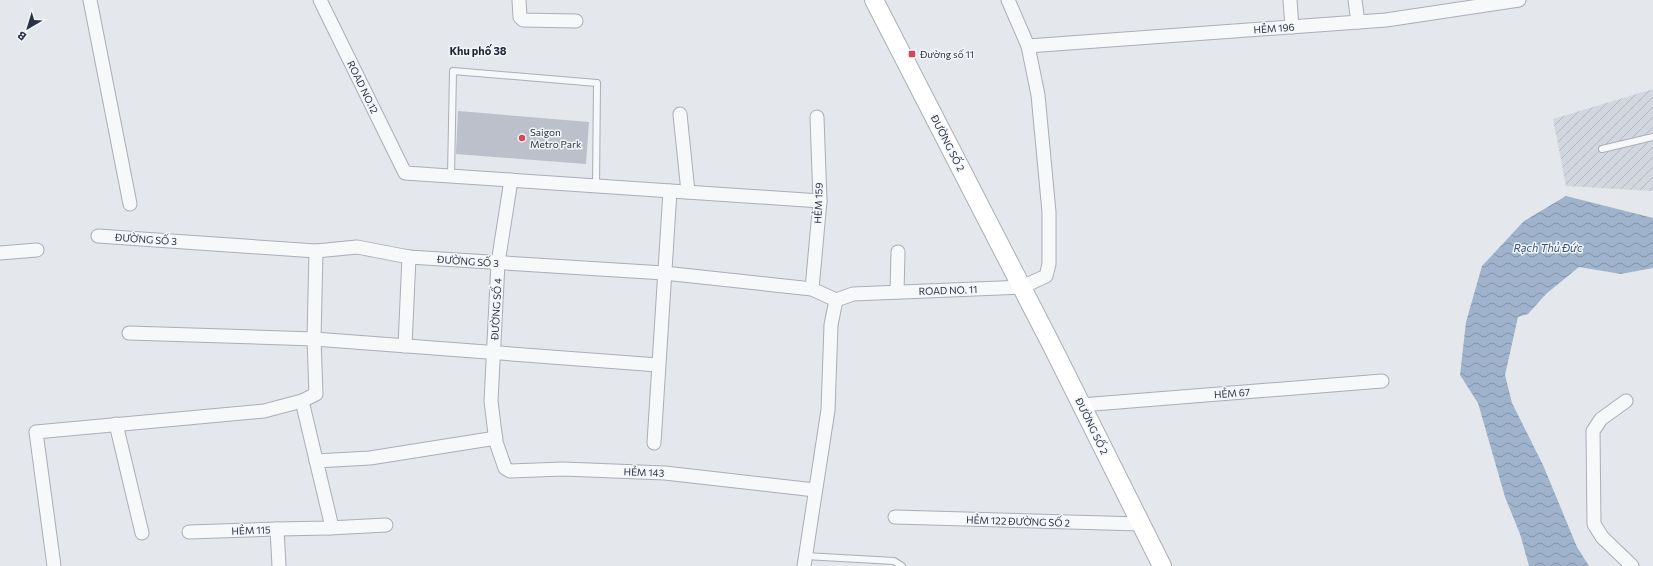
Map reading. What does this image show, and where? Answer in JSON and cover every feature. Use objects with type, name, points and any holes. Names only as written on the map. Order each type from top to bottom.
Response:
[{"type":"street","points":[[90,0],[130,204]]},
{"type":"street","name":"ROAD NO.12","points":[[320,0],[405,173],[451,176]]},
{"type":"street","points":[[519,0],[520,17],[523,20],[576,21]]},
{"type":"street","name":"ĐƯỜNG SỐ 2","points":[[874,0],[1022,287],[1162,566]]},
{"type":"street","name":"ROAD NO. 11","points":[[836,300],[853,294],[1022,287],[1046,276],[1049,264],[1049,212],[1039,103],[1028,46],[1008,0]]},
{"type":"street","points":[[1290,0],[1292,27]]},
{"type":"street","points":[[1355,0],[1358,22]]},
{"type":"street","name":"HẺM 196","points":[[1028,46],[1386,20],[1519,0]]},
{"type":"street","points":[[680,114],[688,192]]},
{"type":"street","name":"HẺM 159","points":[[812,289],[820,201],[817,117]]},
{"type":"street","points":[[451,176],[820,201]]},
{"type":"street","name":"ĐƯỜNG SỐ 4","points":[[496,438],[491,402],[498,263],[511,180]]},
{"type":"street","points":[[654,443],[670,191]]},
{"type":"street","name":"ĐƯỜNG SỐ 3","points":[[98,236],[316,251],[357,247],[409,257],[664,273],[812,289],[836,300]]},
{"type":"street","points":[[0,253],[37,250]]},
{"type":"street","points":[[54,566],[36,432],[264,411],[302,401],[316,394],[314,339],[316,251]]},
{"type":"street","points":[[897,292],[898,252]]},
{"type":"street","points":[[405,346],[409,257]]},
{"type":"street","points":[[804,561],[828,410],[831,325],[836,300]]},
{"type":"street","points":[[129,332],[314,339],[658,365]]},
{"type":"street","name":"HẺM 67","points":[[1082,405],[1382,381]]},
{"type":"street","points":[[302,401],[330,518],[331,523],[329,528]]},
{"type":"street","points":[[1626,401],[1601,420],[1593,431],[1594,524],[1602,537],[1632,566]]},
{"type":"street","points":[[116,424],[142,533]]},
{"type":"street","points":[[316,461],[370,458],[496,438]]},
{"type":"street","name":"HẺM 143","points":[[496,438],[504,466],[510,471],[563,470],[664,473],[815,490]]},
{"type":"street","name":"HẺM 122 ĐƯỜNG SỐ 2","points":[[895,518],[1141,524]]},
{"type":"street","points":[[277,529],[386,525]]},
{"type":"street","name":"HẺM 115","points":[[189,532],[277,529],[279,566]]},
{"type":"lane","points":[[451,176],[453,71],[597,83],[596,186]]},
{"type":"lane","points":[[1602,149],[1653,137]]},
{"type":"lane","points":[[804,561],[894,561],[902,566]]},
{"type":"shaded area","points":[[1653,89],[1653,191],[1566,186],[1553,119]]},
{"type":"water","name":"Rạch Thủ Đức","points":[[1566,196],[1653,218],[1653,268],[1621,274],[1579,267],[1546,294],[1528,314],[1518,317],[1505,375],[1512,403],[1543,465],[1577,547],[1589,566],[1529,566],[1520,534],[1505,497],[1478,403],[1460,375],[1466,322],[1482,266],[1524,221]]},
{"type":"building","name":"Saigon Metro Park","points":[[458,111],[589,122],[586,164],[456,154]]},
{"type":"place","name":"Đường số 11","points":[[912,54]]},
{"type":"place","name":"Saigon Metro Park","points":[[522,138]]},
{"type":"district","name":"Khu phố 38","points":[[478,50]]}]
